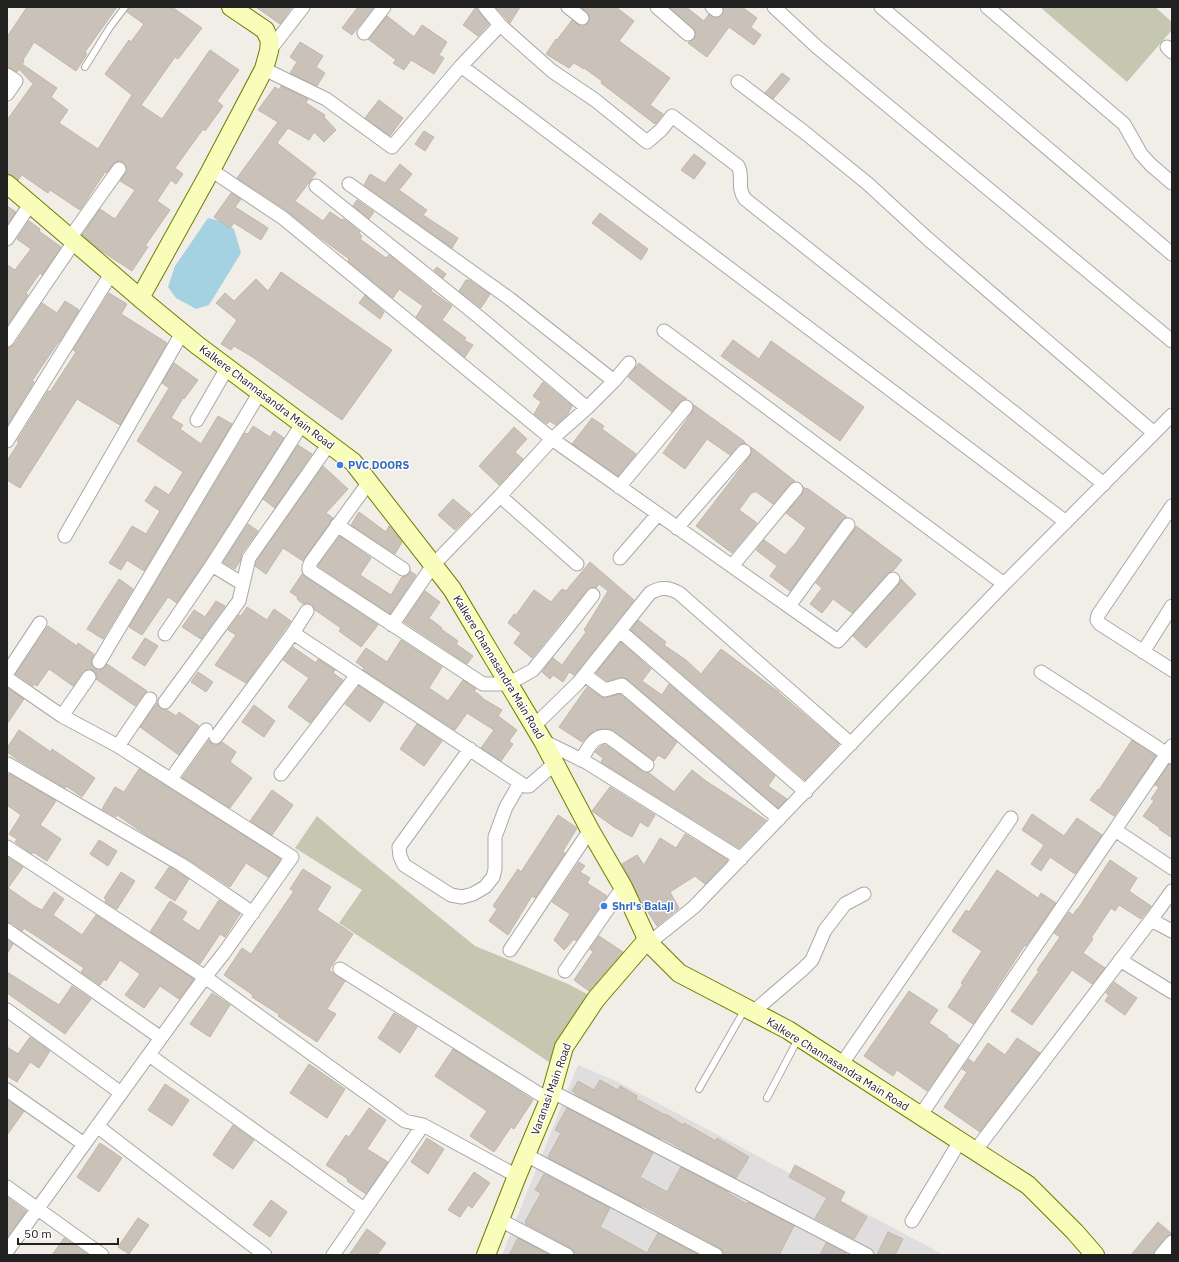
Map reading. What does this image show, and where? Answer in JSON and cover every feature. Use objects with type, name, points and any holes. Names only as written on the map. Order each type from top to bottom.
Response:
[{"type":"main road","points":[[140,298],[211,170],[264,69],[270,41],[265,30],[231,7]]},
{"type":"main road","name":"Kalkere Channasandra Main Road","points":[[7,184],[31,203],[111,274],[182,332],[227,368],[353,462],[452,589],[538,734],[623,887],[648,942],[679,973],[799,1037],[1028,1185],[1075,1232],[1095,1255]]},
{"type":"main road","name":"Varanasi Main Road","points":[[486,1255],[550,1096],[564,1047],[596,999],[648,942]]},
{"type":"street","points":[[269,51],[303,7]]},
{"type":"street","points":[[364,33],[384,7]]},
{"type":"street","points":[[485,7],[500,25],[552,71],[595,100],[647,142],[661,130],[672,116],[710,144],[738,166],[740,170],[740,192],[745,199],[1104,484]]},
{"type":"street","points":[[568,7],[582,18]]},
{"type":"street","points":[[657,7],[688,34]]},
{"type":"street","points":[[774,7],[817,47],[1172,341]]},
{"type":"street","points":[[881,7],[1172,254]]},
{"type":"street","points":[[987,7],[1124,124],[1141,154],[1151,165],[1172,183]]},
{"type":"street","points":[[264,69],[326,99],[392,147],[461,66],[500,25]]},
{"type":"street","points":[[461,66],[1066,522]]},
{"type":"street","points":[[7,75],[16,81],[7,94]]},
{"type":"street","points":[[738,82],[804,132],[867,183],[928,238],[1154,432]]},
{"type":"street","points":[[7,340],[119,169]]},
{"type":"street","points":[[211,170],[283,218],[552,439],[838,641],[893,579]]},
{"type":"street","points":[[349,184],[510,299],[614,381]]},
{"type":"street","points":[[316,186],[479,317],[587,408]]},
{"type":"street","points":[[7,239],[31,203]]},
{"type":"street","points":[[7,441],[111,274]]},
{"type":"street","points":[[664,331],[1004,584]]},
{"type":"street","points":[[65,536],[182,332]]},
{"type":"street","points":[[392,625],[433,565],[500,496],[552,439],[587,408],[629,364]]},
{"type":"street","points":[[198,420],[227,368]]},
{"type":"street","points":[[99,662],[260,392]]},
{"type":"street","points":[[619,487],[686,407]]},
{"type":"street","points":[[648,942],[694,907],[1004,584],[1172,415]]},
{"type":"street","points":[[165,634],[212,565],[302,424]]},
{"type":"street","points":[[165,702],[239,601],[249,558],[329,444]]},
{"type":"street","points":[[677,528],[744,451]]},
{"type":"street","points":[[369,482],[311,562],[309,567],[310,570],[483,684],[508,684],[533,670],[593,595]]},
{"type":"street","points":[[732,566],[796,489]]},
{"type":"street","points":[[500,496],[577,564]]},
{"type":"street","points":[[1172,506],[1098,615],[1097,620],[1100,624],[1172,670]]},
{"type":"street","points":[[620,558],[658,514]]},
{"type":"street","points":[[337,525],[403,569]]},
{"type":"street","points":[[789,606],[848,525]]},
{"type":"street","points":[[212,565],[243,584]]},
{"type":"street","points":[[741,859],[538,734],[650,593],[656,589],[665,588],[671,589],[678,593],[851,744]]},
{"type":"street","points":[[1143,652],[1172,606]]},
{"type":"street","points":[[171,779],[211,733],[293,632],[307,611]]},
{"type":"street","points":[[7,673],[40,623]]},
{"type":"street","points":[[620,631],[806,792]]},
{"type":"street","points":[[293,632],[470,748],[525,786],[530,786],[554,764]]},
{"type":"street","points":[[920,1116],[1170,752],[1041,672]]},
{"type":"street","points":[[281,774],[357,674]]},
{"type":"street","points":[[585,675],[604,690],[622,685],[779,819]]},
{"type":"street","points":[[62,716],[89,677]]},
{"type":"street","points":[[7,678],[62,716],[118,746],[292,857],[7,1251]]},
{"type":"street","points":[[118,746],[150,698]]},
{"type":"street","points":[[581,760],[596,738],[603,735],[609,737],[647,765]]},
{"type":"street","points":[[470,748],[399,848],[400,856],[404,865],[451,895],[462,897],[473,894],[485,888],[493,877],[495,869],[495,837],[499,823],[520,782]]},
{"type":"street","points":[[7,766],[8,764],[182,865],[253,912]]},
{"type":"street","points":[[842,1065],[1011,818]]},
{"type":"street","points":[[510,950],[590,830]]},
{"type":"street","points":[[1115,830],[1172,868]]},
{"type":"street","points":[[7,847],[205,976],[405,1120],[423,1125],[517,1176]]},
{"type":"street","points":[[565,971],[623,887]]},
{"type":"street","points":[[976,1151],[1172,891]]},
{"type":"street","points":[[749,1010],[803,969],[812,960],[825,930],[845,904],[864,894]]},
{"type":"street","points":[[1151,920],[1172,931]]},
{"type":"street","points":[[7,930],[161,1038]]},
{"type":"street","points":[[1120,960],[1172,992]]},
{"type":"street","points":[[340,969],[550,1096],[867,1255]]},
{"type":"street","points":[[7,1010],[121,1093]]},
{"type":"street","points":[[149,1055],[364,1209]]},
{"type":"street","points":[[7,1090],[84,1144]]},
{"type":"street","points":[[333,1255],[423,1125]]},
{"type":"street","points":[[97,1126],[265,1255]]},
{"type":"street","points":[[912,1221],[960,1141]]},
{"type":"street","points":[[526,1155],[716,1255]]},
{"type":"street","points":[[7,1187],[102,1255]]},
{"type":"street","points":[[500,1220],[567,1255]]},
{"type":"street","points":[[1161,1255],[1172,1242]]},
{"type":"lane","points":[[84,67],[125,7]]},
{"type":"lane","points":[[698,1089],[749,1010]]},
{"type":"lane","points":[[767,1098],[799,1037]]},
{"type":"shaded area","points":[[1040,7],[1155,7],[1172,22],[1172,30],[1127,82]]},
{"type":"shaded area","points":[[317,816],[475,946],[568,984],[589,995],[549,1062],[339,923],[362,890],[295,848]]},
{"type":"shaded area","points":[[578,1065],[618,1082],[944,1255],[502,1255]]},
{"type":"water","points":[[208,218],[220,221],[234,229],[241,253],[209,305],[196,309],[176,298],[168,287],[175,266]]},
{"type":"building","points":[[27,7],[117,7],[85,52],[87,54],[76,71],[34,42],[22,64],[57,88],[51,97],[68,110],[59,123],[98,149],[132,95],[105,74],[129,40],[131,42],[144,24],[127,12],[129,7],[172,7],[202,28],[178,59],[175,57],[141,105],[162,119],[210,50],[239,70],[217,101],[223,106],[205,131],[203,129],[175,168],[183,174],[176,184],[171,180],[157,201],[170,210],[145,246],[148,247],[132,271],[100,250],[82,235],[100,209],[115,219],[135,190],[120,181],[127,170],[124,163],[120,161],[115,162],[106,173],[105,172],[80,210],[50,190],[48,193],[22,175],[18,180],[14,176],[7,174],[7,120],[33,84],[19,69],[17,72],[7,67],[7,37]]},
{"type":"building","points":[[256,7],[292,7],[280,24]]},
{"type":"building","points":[[358,7],[374,7],[352,35],[342,28]]},
{"type":"building","points":[[476,7],[489,24],[478,36],[463,25]]},
{"type":"building","points":[[495,7],[520,7],[510,23]]},
{"type":"building","points":[[581,7],[616,7],[634,21],[619,41],[670,78],[650,105],[663,114],[655,124],[601,83],[602,81],[584,68],[574,63],[569,68],[546,54],[572,20],[580,26],[585,26],[588,23],[590,19],[589,15]]},
{"type":"building","points":[[669,7],[686,7],[704,21],[709,14],[715,18],[719,17],[724,11],[723,7],[742,7],[757,18],[751,27],[761,35],[754,45],[729,27],[707,57],[688,43],[694,39],[696,35],[695,31]]},
{"type":"building","points":[[387,16],[414,37],[422,25],[447,42],[439,55],[444,58],[434,74],[411,60],[404,70],[393,63],[396,60],[368,39]]},
{"type":"building","points":[[300,42],[323,56],[316,67],[325,73],[317,86],[290,73],[297,62],[290,57]]},
{"type":"building","points":[[782,73],[790,79],[773,99],[765,93]]},
{"type":"building","points":[[281,86],[308,99],[306,103],[325,115],[324,117],[336,130],[324,142],[314,132],[309,140],[288,128],[277,143],[316,173],[295,201],[323,221],[330,212],[342,220],[344,219],[360,232],[359,233],[362,236],[360,239],[386,258],[389,255],[432,290],[431,291],[452,306],[442,320],[466,338],[464,340],[473,345],[465,357],[416,317],[423,306],[399,289],[393,298],[348,261],[349,259],[287,211],[237,178],[278,122],[258,110],[275,87],[279,90]]},
{"type":"building","points":[[379,100],[403,118],[390,136],[365,118]]},
{"type":"building","points":[[424,131],[434,137],[425,151],[415,144]]},
{"type":"building","points":[[694,154],[706,163],[694,179],[681,170]]},
{"type":"building","points":[[400,164],[412,174],[399,190],[427,210],[423,215],[458,238],[452,248],[364,185],[370,174],[385,183]]},
{"type":"building","points":[[231,193],[241,199],[235,207],[268,228],[261,240],[234,223],[230,228],[214,217]]},
{"type":"building","points":[[357,200],[374,212],[369,219],[353,206]]},
{"type":"building","points":[[7,206],[16,212],[7,225]]},
{"type":"building","points":[[600,213],[648,249],[641,260],[592,223]]},
{"type":"building","points":[[29,221],[40,229],[39,231],[61,247],[42,275],[40,273],[26,293],[28,295],[7,326],[7,265],[15,270],[31,249],[17,239]]},
{"type":"building","points":[[437,267],[446,274],[443,278],[434,270]]},
{"type":"building","points":[[281,272],[392,350],[342,420],[254,358],[234,346],[231,350],[221,344],[237,320],[216,303],[225,293],[234,301],[256,279],[268,291]]},
{"type":"building","points":[[466,280],[469,280],[490,294],[481,308],[459,291]]},
{"type":"building","points":[[109,293],[127,304],[121,314],[167,343],[120,425],[77,399],[20,488],[7,480],[7,461],[19,442],[17,441],[48,391],[50,392],[76,352],[73,350]]},
{"type":"building","points":[[365,295],[384,312],[380,319],[359,303]]},
{"type":"building","points":[[65,301],[79,310],[32,381],[34,382],[7,426],[7,348],[14,345],[42,303],[57,313]]},
{"type":"building","points":[[733,340],[759,359],[771,341],[864,407],[840,441],[721,356]]},
{"type":"building","points":[[174,363],[198,380],[184,399],[183,398],[171,418],[183,425],[180,429],[201,444],[218,416],[232,424],[144,571],[127,560],[121,570],[109,563],[132,526],[146,534],[160,511],[145,501],[155,486],[169,495],[183,472],[137,441],[169,388],[162,383]]},
{"type":"building","points":[[639,363],[687,399],[680,402],[672,412],[628,377]]},
{"type":"building","points":[[543,382],[572,406],[568,414],[556,425],[549,421],[547,424],[534,414],[541,402],[533,396]]},
{"type":"building","points":[[694,405],[746,443],[738,445],[730,455],[707,439],[685,469],[663,453],[692,412]]},
{"type":"building","points":[[592,418],[604,426],[602,429],[636,454],[618,476],[572,444]]},
{"type":"building","points":[[253,426],[270,437],[274,431],[284,438],[177,603],[168,597],[142,635],[129,627],[245,433],[248,434]]},
{"type":"building","points":[[514,427],[527,439],[515,452],[523,459],[499,485],[479,466]]},
{"type":"building","points":[[298,445],[312,454],[275,508],[263,499]]},
{"type":"building","points":[[751,447],[795,481],[790,484],[773,504],[755,491],[754,493],[752,492],[739,510],[757,523],[732,553],[696,526],[750,456],[752,452]]},
{"type":"building","points":[[323,466],[348,489],[326,513],[333,518],[303,561],[283,548],[266,574],[255,566],[256,561]]},
{"type":"building","points":[[804,487],[847,517],[842,520],[790,591],[770,576],[777,566],[756,550],[764,540],[785,555],[794,545],[806,528],[786,513],[802,494]]},
{"type":"building","points":[[453,499],[471,514],[455,530],[438,515]]},
{"type":"building","points":[[359,512],[386,532],[389,526],[402,542],[395,554],[351,525]]},
{"type":"building","points":[[248,524],[258,531],[242,553],[240,561],[235,569],[223,562]]},
{"type":"building","points":[[856,526],[902,560],[893,571],[887,574],[852,613],[833,599],[822,613],[810,604],[822,588],[816,583]]},
{"type":"building","points":[[340,536],[371,558],[360,575],[391,595],[402,577],[407,576],[410,571],[416,575],[390,614],[318,566]]},
{"type":"building","points":[[590,562],[634,600],[574,675],[569,672],[563,682],[553,675],[550,679],[542,672],[553,658],[562,665],[586,632],[584,630],[608,591],[599,584],[596,588],[590,587],[532,658],[514,643],[521,633],[508,623],[514,614],[516,615],[534,590],[551,602],[562,589],[566,591]]},
{"type":"building","points":[[302,574],[378,625],[361,647],[339,631],[341,628],[315,610],[312,604],[303,604],[297,599],[298,597],[290,592]]},
{"type":"building","points":[[119,579],[133,589],[103,639],[87,629]]},
{"type":"building","points":[[901,579],[916,594],[866,648],[853,636],[899,584]]},
{"type":"building","points":[[425,591],[440,602],[429,618],[458,641],[456,644],[473,656],[467,664],[404,622]]},
{"type":"building","points":[[216,601],[225,606],[201,639],[182,627],[194,610],[205,617]]},
{"type":"building","points":[[247,607],[267,620],[274,609],[291,621],[246,683],[215,665],[236,635],[228,630]]},
{"type":"building","points":[[638,620],[666,642],[664,645],[686,660],[701,674],[721,649],[779,692],[839,744],[805,780],[631,630]]},
{"type":"building","points":[[48,626],[77,646],[78,643],[94,654],[91,662],[95,669],[103,669],[107,664],[147,691],[135,706],[96,679],[96,673],[90,669],[84,670],[73,686],[49,669],[37,686],[34,684],[33,686],[16,674]]},
{"type":"building","points":[[145,638],[158,646],[145,666],[132,658]]},
{"type":"building","points":[[401,640],[442,667],[429,688],[448,701],[463,680],[476,689],[474,691],[482,698],[502,710],[498,716],[517,730],[509,741],[513,744],[501,761],[481,748],[494,730],[467,713],[455,730],[363,670],[364,668],[356,662],[366,648],[387,662]]},
{"type":"building","points":[[621,642],[651,669],[642,681],[662,695],[669,684],[775,776],[768,786],[787,799],[778,808],[627,679],[620,677],[607,681],[596,673]]},
{"type":"building","points":[[293,647],[316,663],[318,659],[335,670],[333,673],[343,680],[310,723],[288,707],[309,678],[283,660]]},
{"type":"building","points":[[198,672],[213,682],[206,692],[191,682]]},
{"type":"building","points":[[359,686],[384,702],[370,722],[345,704]]},
{"type":"building","points":[[587,687],[603,698],[620,694],[677,742],[665,759],[658,755],[654,761],[610,729],[595,730],[582,742],[559,727]]},
{"type":"building","points":[[7,688],[24,699],[7,724]]},
{"type":"building","points":[[157,703],[161,709],[167,710],[176,716],[179,712],[199,726],[179,755],[140,727]]},
{"type":"building","points":[[254,705],[275,721],[264,737],[242,722]]},
{"type":"building","points":[[417,724],[442,741],[424,766],[400,749]]},
{"type":"building","points":[[19,730],[51,752],[52,749],[95,778],[82,797],[66,786],[65,788],[18,760],[7,752],[7,748]]},
{"type":"building","points":[[209,740],[215,745],[222,742],[236,752],[230,762],[252,778],[230,808],[182,778]]},
{"type":"building","points":[[1132,740],[1156,756],[1114,816],[1090,800],[1098,789],[1099,790]]},
{"type":"building","points":[[602,745],[606,745],[642,771],[649,773],[674,792],[692,770],[706,781],[766,820],[739,848],[601,762],[603,758],[595,752]]},
{"type":"building","points":[[1169,764],[1172,765],[1172,838],[1143,816],[1154,801],[1151,799],[1159,787],[1155,785]]},
{"type":"building","points":[[139,769],[281,859],[268,877],[246,863],[230,887],[117,815],[116,817],[102,809],[115,787],[124,792]]},
{"type":"building","points":[[9,774],[56,801],[40,825],[61,839],[47,861],[33,852],[32,854],[15,842],[17,839],[9,834],[21,815],[7,805],[7,777]]},
{"type":"building","points":[[610,787],[655,815],[648,827],[640,822],[632,837],[614,827],[592,811]]},
{"type":"building","points":[[272,790],[293,805],[272,835],[250,821]]},
{"type":"building","points":[[1032,814],[1064,836],[1077,818],[1102,835],[1075,874],[1050,857],[1041,871],[1031,864],[1044,845],[1022,830]]},
{"type":"building","points":[[558,815],[577,828],[563,851],[565,853],[535,898],[532,896],[508,935],[489,921],[497,909],[493,906],[518,869],[521,872]]},
{"type":"building","points":[[685,834],[728,860],[705,884],[695,876],[670,892],[679,908],[657,926],[643,904],[622,864],[637,855],[644,865],[660,838],[676,848]]},
{"type":"building","points":[[99,840],[117,851],[108,866],[90,854]]},
{"type":"building","points":[[7,857],[23,867],[8,888],[34,906],[42,910],[54,892],[64,899],[53,915],[82,935],[96,915],[194,979],[179,999],[160,986],[144,1008],[125,995],[140,974],[120,960],[106,981],[104,979],[100,985],[81,972],[84,968],[24,928],[22,931],[12,923],[7,922]]},
{"type":"building","points":[[1110,860],[1137,878],[1129,891],[1151,906],[1141,919],[1119,905],[1115,911],[1111,908],[1083,953],[1105,968],[1092,984],[1072,970],[1032,1025],[1011,1011],[1039,971],[1037,970],[1060,937],[1054,933],[1069,912],[1073,915],[1078,909]]},
{"type":"building","points":[[579,862],[585,866],[580,872],[590,878],[587,883],[607,896],[576,941],[574,939],[564,950],[554,940],[570,914],[552,902]]},
{"type":"building","points":[[169,867],[189,879],[175,901],[155,888]]},
{"type":"building","points":[[303,869],[331,887],[317,910],[353,934],[329,970],[345,981],[327,1009],[336,1014],[317,1042],[278,1016],[280,1015],[252,997],[253,995],[224,975],[242,948],[251,954],[294,891],[290,889]]},
{"type":"building","points":[[997,870],[1038,898],[1041,893],[1056,903],[1026,946],[1025,945],[973,1024],[948,1007],[963,984],[961,983],[982,951],[952,931],[966,910],[969,912]]},
{"type":"building","points":[[121,872],[135,881],[117,909],[105,902],[106,899],[104,898]]},
{"type":"building","points":[[219,900],[240,914],[225,937],[220,934],[200,964],[150,932],[170,901],[187,912],[182,920],[199,931]]},
{"type":"building","points":[[599,936],[623,952],[589,991],[574,980],[593,952],[590,949]]},
{"type":"building","points":[[7,940],[13,944],[7,954]]},
{"type":"building","points":[[7,972],[59,1005],[72,986],[91,999],[65,1034],[7,993]]},
{"type":"building","points":[[1114,982],[1137,998],[1125,1015],[1105,1001],[1109,995],[1106,993]]},
{"type":"building","points":[[909,991],[938,1010],[929,1023],[959,1045],[927,1091],[897,1070],[893,1076],[864,1056]]},
{"type":"building","points":[[212,993],[230,1005],[210,1037],[190,1024]]},
{"type":"building","points":[[394,1013],[417,1027],[400,1053],[378,1038]]},
{"type":"building","points":[[30,1037],[50,1051],[39,1068],[30,1062],[17,1082],[7,1076],[7,1047],[18,1054]]},
{"type":"building","points":[[1017,1038],[1040,1053],[980,1132],[944,1107],[967,1072],[962,1069],[969,1059],[974,1063],[988,1043],[1005,1055]]},
{"type":"building","points":[[453,1049],[533,1100],[514,1129],[511,1127],[494,1152],[470,1136],[487,1111],[435,1076]]},
{"type":"building","points":[[309,1064],[345,1089],[327,1118],[290,1093]]},
{"type":"building","points":[[600,1080],[618,1090],[620,1086],[637,1096],[636,1099],[665,1115],[666,1114],[683,1125],[684,1123],[716,1141],[717,1138],[749,1157],[736,1178],[670,1142],[661,1138],[660,1139],[575,1094],[576,1093],[572,1091],[578,1081],[594,1090]]},
{"type":"building","points":[[165,1084],[189,1100],[172,1126],[148,1110]]},
{"type":"building","points":[[7,1100],[24,1111],[7,1135]]},
{"type":"building","points":[[369,1108],[386,1120],[367,1149],[388,1162],[366,1194],[347,1181],[348,1179],[326,1165],[346,1135],[349,1137]]},
{"type":"building","points":[[567,1108],[653,1153],[640,1177],[667,1192],[681,1167],[747,1204],[748,1202],[794,1226],[779,1255],[724,1255],[720,1248],[643,1206],[642,1207],[552,1160],[548,1157],[561,1133],[555,1130]]},
{"type":"building","points":[[233,1125],[254,1140],[233,1169],[213,1155]]},
{"type":"building","points":[[427,1138],[444,1149],[428,1174],[411,1162]]},
{"type":"building","points":[[100,1143],[122,1158],[99,1192],[77,1177]]},
{"type":"building","points":[[795,1165],[845,1192],[840,1201],[867,1217],[854,1239],[815,1218],[827,1198],[789,1177]]},
{"type":"building","points":[[474,1172],[490,1183],[472,1208],[468,1205],[460,1217],[448,1210]]},
{"type":"building","points":[[544,1174],[610,1208],[600,1227],[647,1253],[658,1233],[699,1255],[575,1255],[571,1248],[526,1224],[525,1222],[541,1193],[535,1190]]},
{"type":"building","points":[[7,1197],[26,1211],[7,1237]]},
{"type":"building","points":[[271,1200],[287,1212],[270,1237],[253,1225]]},
{"type":"building","points":[[138,1218],[149,1225],[129,1254],[118,1247]]},
{"type":"building","points":[[1158,1222],[1172,1234],[1166,1237],[1155,1250],[1153,1255],[1131,1255]]},
{"type":"building","points":[[367,1229],[386,1243],[377,1255],[349,1255]]},
{"type":"building","points":[[888,1232],[903,1239],[895,1255],[877,1255]]},
{"type":"building","points":[[64,1238],[74,1245],[88,1255],[52,1255]]},
{"type":"building","points":[[518,1238],[550,1255],[509,1255]]},
{"type":"building","points":[[826,1243],[846,1253],[845,1255],[820,1255]]},
{"type":"place","name":"PVC DOORS","points":[[340,465]]},
{"type":"place","name":"Shri's Balaji","points":[[604,906]]}]
